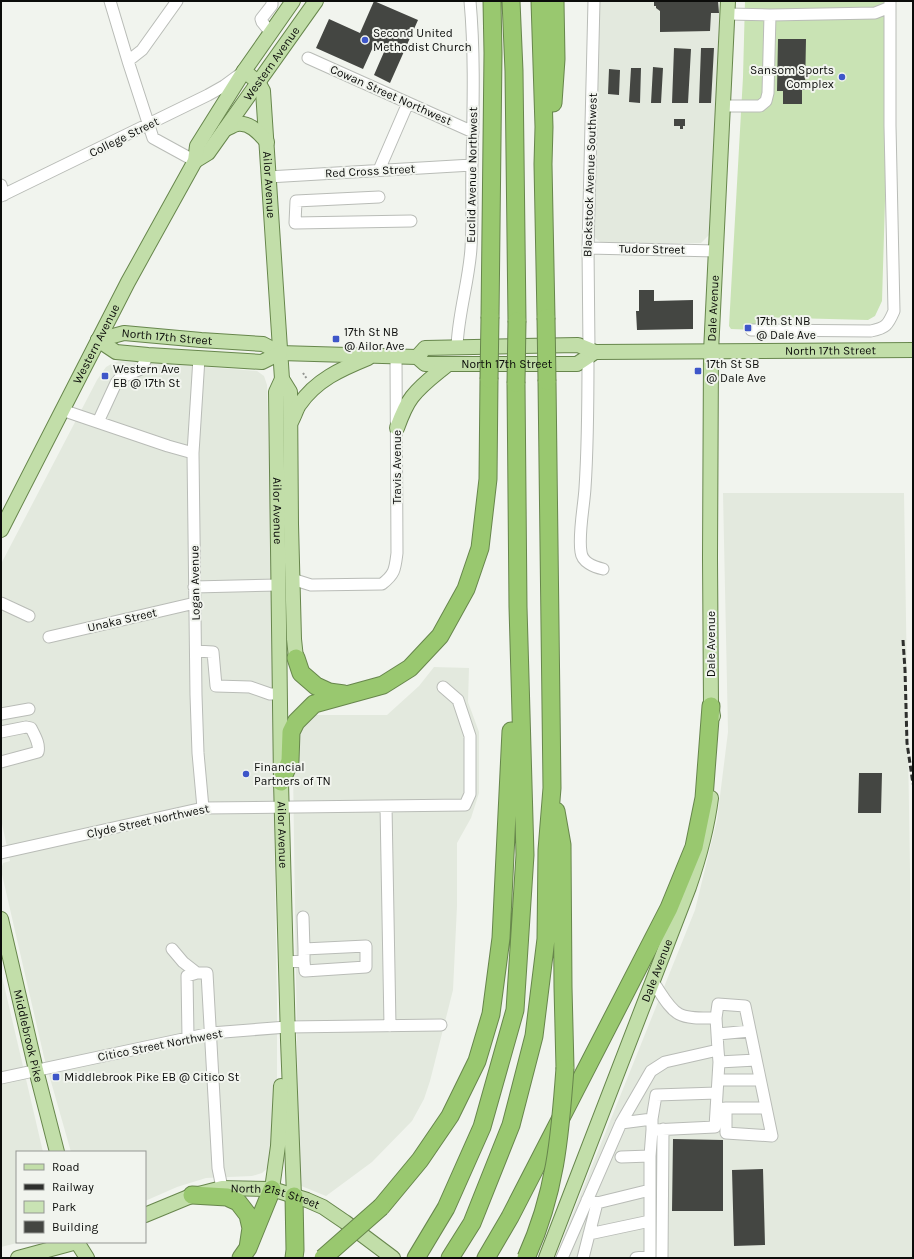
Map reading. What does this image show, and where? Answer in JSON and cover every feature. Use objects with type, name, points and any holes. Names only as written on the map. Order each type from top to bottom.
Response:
[{"type":"highway","points":[[281,782],[290,761],[292,732],[296,722],[314,704],[383,685],[410,668],[440,636],[466,589],[480,548],[488,479],[494,53],[492,1]]},
{"type":"highway","points":[[418,1256],[446,1208],[482,1127],[515,1010],[525,856],[518,606],[516,383],[517,321],[514,71],[511,1]]},
{"type":"highway","points":[[450,1258],[472,1223],[511,1125],[534,1036],[546,939],[547,850],[552,788],[543,164],[544,127],[540,1]]},
{"type":"highway","points":[[544,235],[556,59],[555,1]]},
{"type":"highway","points":[[323,1258],[381,1207],[420,1160],[450,1116],[477,1061],[491,1014],[501,938],[518,606]]},
{"type":"highway","points":[[296,658],[301,673],[316,686],[329,692],[350,694]]},
{"type":"highway","points":[[486,1258],[514,1210],[662,922],[694,848],[704,798],[711,706]]},
{"type":"highway","points":[[526,1258],[541,1221],[549,1195],[561,1122],[565,1068],[562,845],[552,788]]},
{"type":"highway","points":[[244,1253],[272,1189]]},
{"type":"highway","points":[[192,1195],[227,1197],[238,1202],[248,1215],[251,1228],[244,1253]]},
{"type":"highway","points":[[294,1196],[296,1250],[294,1258]]},
{"type":"main road","name":"Western Avenue","points":[[1,530],[128,282],[195,161],[196,146],[244,71],[293,1]]},
{"type":"main road","name":"Western Avenue","points":[[195,161],[208,153],[316,1]]},
{"type":"main road","name":"Dale Avenue","points":[[546,1258],[689,887],[702,848],[709,818],[716,739],[711,706],[711,352],[728,7]]},
{"type":"main road","points":[[244,71],[258,82]]},
{"type":"main road","name":"Ailor Avenue","points":[[258,82],[263,91],[282,379],[290,392],[292,579],[296,658]]},
{"type":"main road","points":[[225,129],[238,124],[246,125],[256,129],[267,142]]},
{"type":"main road","name":"North 17th Street","points":[[98,340],[124,332],[201,340],[263,344],[280,353],[417,357],[425,364],[447,365],[577,364],[591,353]]},
{"type":"main road","name":"North 17th Street","points":[[98,340],[116,352],[148,355],[262,362],[280,353]]},
{"type":"main road","name":"North 17th Street","points":[[417,357],[425,348],[578,345],[591,353],[913,350]]},
{"type":"main road","points":[[290,424],[299,406],[318,384],[342,369],[374,356]]},
{"type":"main road","points":[[397,428],[404,410],[412,396],[447,365]]},
{"type":"main road","name":"Ailor Avenue","points":[[282,379],[276,392],[279,694],[287,1034],[294,1196]]},
{"type":"main road","name":"Middlebrook Pike","points":[[1,919],[36,1070],[57,1151]]},
{"type":"main road","points":[[272,1189],[278,1146],[282,1066],[287,1034]]},
{"type":"main road","name":"North 21st Street","points":[[146,1215],[192,1195],[222,1188],[272,1189],[323,1207],[393,1258]]},
{"type":"main road","points":[[18,1258],[73,1243]]},
{"type":"main road","points":[[75,1258],[77,1243]]},
{"type":"main road","points":[[78,1243],[87,1258]]},
{"type":"street","points":[[110,1],[153,138],[195,161]]},
{"type":"street","points":[[128,61],[142,50],[177,1]]},
{"type":"street","points":[[271,33],[262,22],[262,19],[272,5],[272,1]]},
{"type":"street","name":"Euclid Avenue Northwest","points":[[457,347],[471,247],[473,31],[470,1]]},
{"type":"street","name":"Blackstock Avenue Southwest","points":[[594,1],[588,248],[591,353],[581,553],[593,567],[603,569]]},
{"type":"street","points":[[728,7],[770,15],[875,13],[890,4]]},
{"type":"street","points":[[751,330],[871,331],[883,328],[889,323],[894,311],[890,126],[890,4]]},
{"type":"street","points":[[724,106],[760,106],[766,101],[768,93],[770,15]]},
{"type":"street","name":"Cowan Street Northwest","points":[[308,58],[473,132]]},
{"type":"street","name":"College Street","points":[[2,192],[148,125],[221,88],[244,71]]},
{"type":"street","points":[[379,170],[408,103]]},
{"type":"street","name":"Red Cross Street","points":[[268,177],[472,165]]},
{"type":"street","points":[[379,197],[296,201],[295,223],[412,221]]},
{"type":"street","name":"Tudor Street","points":[[588,248],[716,251]]},
{"type":"street","points":[[98,422],[116,383],[120,378],[141,369],[148,355]]},
{"type":"street","name":"Travis Avenue","points":[[292,579],[311,584],[382,584],[391,577],[396,568],[396,357]]},
{"type":"street","name":"Logan Avenue","points":[[199,358],[193,453],[194,587],[198,753],[203,808]]},
{"type":"street","points":[[62,410],[193,453]]},
{"type":"street","points":[[194,587],[278,585]]},
{"type":"street","points":[[1,603],[29,616]]},
{"type":"street","name":"Unaka Street","points":[[49,637],[195,603]]},
{"type":"street","points":[[196,651],[213,652],[216,686],[250,687],[270,694],[279,694]]},
{"type":"street","name":"Clyde Street Northwest","points":[[1,853],[203,808],[465,805],[470,794],[470,736],[458,700],[443,687]]},
{"type":"street","points":[[1,714],[29,709]]},
{"type":"street","points":[[1,732],[26,727],[32,728],[37,738],[39,749],[38,752],[33,754],[1,762]]},
{"type":"street","points":[[386,806],[390,1026]]},
{"type":"street","points":[[285,927],[303,922],[304,961],[305,971],[366,967],[366,946],[304,949]]},
{"type":"street","points":[[172,949],[197,973]]},
{"type":"street","points":[[286,962],[304,961]]},
{"type":"street","points":[[188,1037],[187,976],[197,973],[207,973],[218,1168],[222,1188]]},
{"type":"street","points":[[653,982],[670,1007],[679,1014],[699,1019],[716,1018]]},
{"type":"street","points":[[718,1004],[745,1006],[772,1136],[726,1133],[717,1093],[719,1062],[716,1018],[718,1004]]},
{"type":"street","name":"Citico Street Northwest","points":[[1,1078],[211,1033],[287,1034],[390,1026],[441,1025]]},
{"type":"street","points":[[718,1034],[750,1031]]},
{"type":"street","points":[[562,1258],[592,1202],[621,1123],[651,1071],[665,1062],[718,1050]]},
{"type":"street","points":[[719,1062],[756,1060]]},
{"type":"street","points":[[718,1080],[760,1080]]},
{"type":"street","points":[[662,1258],[655,1126],[656,1095],[717,1093]]},
{"type":"street","points":[[721,1109],[766,1108]]},
{"type":"street","points":[[621,1123],[655,1126],[715,1126],[721,1109]]},
{"type":"street","points":[[636,1258],[650,1256],[650,1156],[655,1126]]},
{"type":"street","points":[[621,1157],[650,1156]]},
{"type":"street","points":[[592,1202],[650,1190]]},
{"type":"street","points":[[583,1258],[589,1234],[592,1202]]},
{"type":"street","points":[[589,1234],[650,1221]]},
{"type":"shaded area","points":[[599,1],[721,1],[710,234],[701,243],[612,244],[602,243],[595,238],[593,233]]},
{"type":"shaded area","points":[[123,360],[257,371],[264,376],[267,385],[271,530],[277,1002],[277,1116],[270,1166],[262,1173],[252,1176],[206,1178],[177,1187],[146,1201],[146,1151],[71,1151],[44,1057],[1,870],[3,863],[10,861],[1,819],[1,564],[97,380],[106,367]]},
{"type":"shaded area","points":[[723,493],[904,493],[913,1059],[913,1258],[555,1258],[695,910],[717,820],[728,732]]},
{"type":"shaded area","points":[[434,667],[469,668],[468,702],[479,732],[479,793],[471,818],[457,843],[457,906],[453,990],[430,1081],[424,1099],[412,1121],[372,1162],[326,1196],[299,1185],[293,769],[301,723],[310,715],[387,715],[419,686]]},
{"type":"shaded area","points":[[1,972],[43,1151],[16,1151],[17,1243],[1,1247]]},
{"type":"green space","name":"Sansom Sports Complex","points":[[745,1],[891,1],[882,301],[875,316],[868,320],[757,317],[756,330],[731,329],[729,326],[743,77]]},
{"type":"building","name":"Second United Methodist Church","points":[[374,1],[418,20],[390,83],[374,75],[384,52],[373,47],[363,69],[316,48],[329,19],[360,33]]},
{"type":"building","points":[[654,1],[718,1],[719,13],[711,13],[710,31],[660,32],[660,11],[656,8],[656,6],[654,6]]},
{"type":"building","points":[[778,39],[806,39],[805,90],[802,90],[802,104],[783,104],[783,91],[777,91]]},
{"type":"building","points":[[674,48],[691,49],[688,103],[672,103]]},
{"type":"building","points":[[701,48],[714,48],[711,103],[699,103]]},
{"type":"building","points":[[653,67],[663,68],[661,103],[651,103]]},
{"type":"building","points":[[631,68],[641,68],[640,103],[629,102]]},
{"type":"building","points":[[609,69],[620,70],[619,95],[608,94]]},
{"type":"building","points":[[674,119],[685,119],[685,126],[683,126],[683,129],[680,129],[680,126],[674,126]]},
{"type":"building","points":[[639,290],[654,290],[654,301],[693,300],[693,329],[637,330],[636,311],[639,311]]},
{"type":"building","points":[[859,773],[882,773],[881,813],[858,813]]},
{"type":"building","points":[[673,1139],[723,1140],[723,1211],[672,1211]]},
{"type":"building","points":[[763,1169],[765,1245],[734,1246],[732,1170]]},
{"type":"railway","points":[[903,640],[907,743],[913,784]]},
{"type":"place","name":"Second United Methodist Church","points":[[365,40]]},
{"type":"place","name":"Sansom Sports Complex","points":[[842,77]]},
{"type":"place","name":"17th St NB @ Dale Ave","points":[[748,328]]},
{"type":"place","name":"17th St NB @ Ailor Ave","points":[[336,339]]},
{"type":"place","name":"17th St SB @ Dale Ave","points":[[698,371]]},
{"type":"place","name":"Western Ave EB @ 17th St","points":[[105,376]]},
{"type":"place","name":"Financial Partners of TN","points":[[246,774]]},
{"type":"place","name":"Middlebrook Pike EB @ Citico St","points":[[56,1077]]}]
